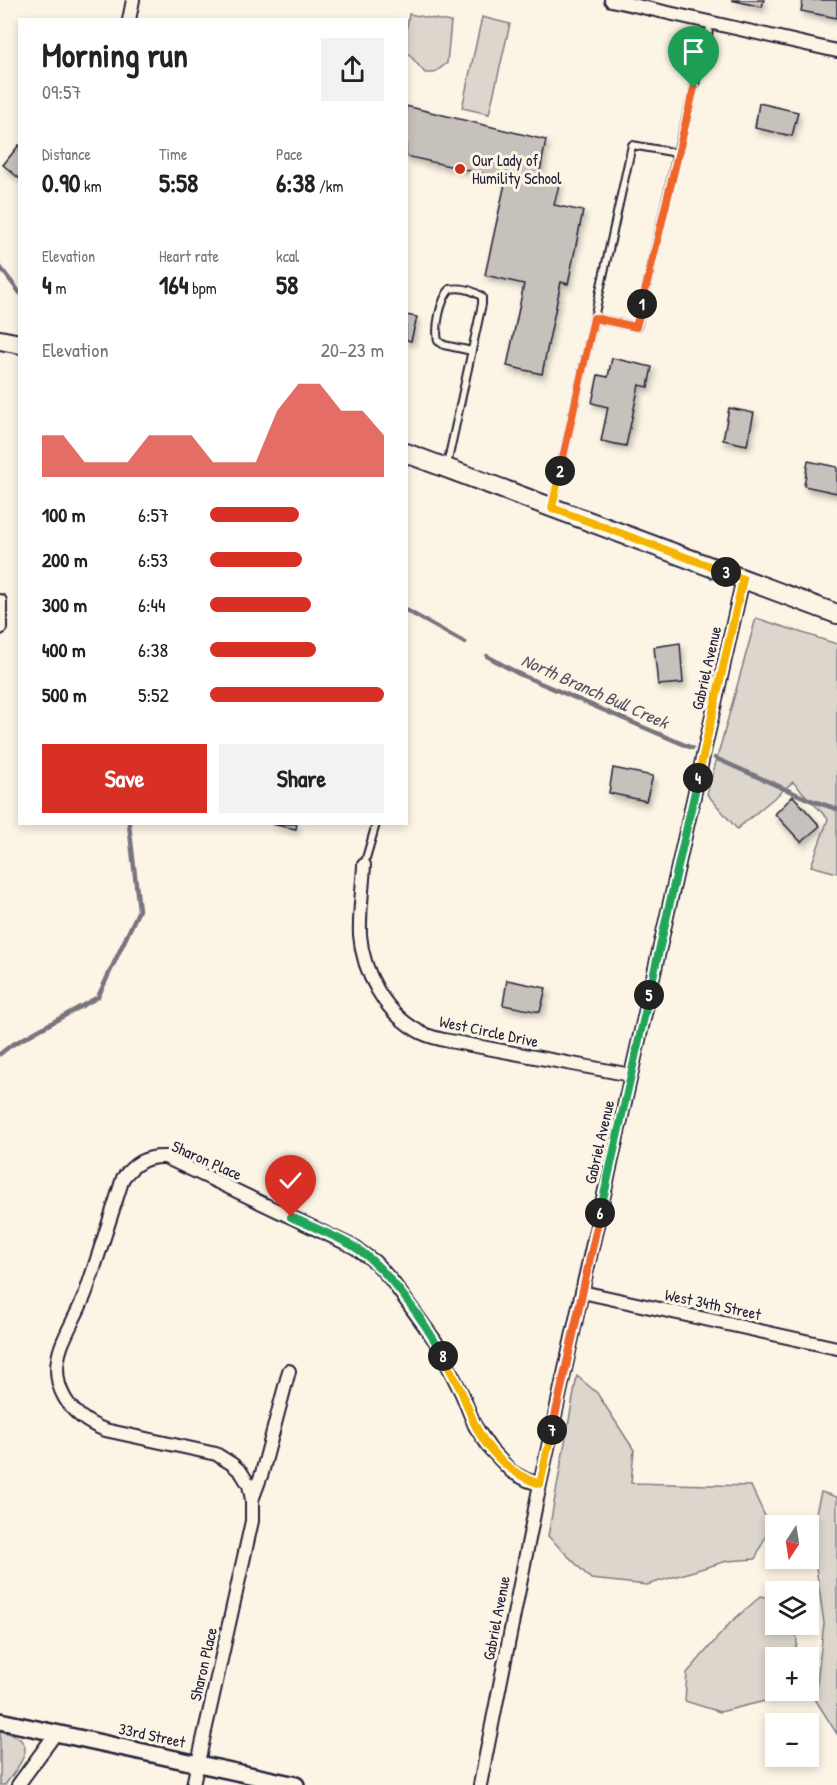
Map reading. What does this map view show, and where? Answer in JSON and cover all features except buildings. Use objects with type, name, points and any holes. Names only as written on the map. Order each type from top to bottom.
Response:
[{"type":"main road","points":[[0,340],[18,344]]},
{"type":"main road","points":[[408,454],[837,614]]},
{"type":"street","points":[[129,18],[133,0]]},
{"type":"street","points":[[611,0],[837,51]]},
{"type":"street","name":"Gabriel Avenue","points":[[480,1785],[540,1484],[743,579]]},
{"type":"street","points":[[0,601],[0,628]]},
{"type":"street","name":"West Circle Drive","points":[[364,865],[360,933],[363,956],[374,984],[385,1002],[400,1018],[419,1032],[444,1041],[631,1075]]},
{"type":"street","name":"Sharon Place","points":[[193,1785],[252,1521],[249,1485],[241,1472],[216,1454],[105,1430],[88,1424],[71,1409],[64,1399],[59,1384],[61,1348],[82,1301],[123,1178],[137,1163],[154,1156],[165,1157],[343,1242],[375,1262],[392,1281],[436,1342],[475,1426],[491,1450],[512,1472],[540,1484]]},
{"type":"street","name":"West 34th Street","points":[[582,1292],[837,1348]]},
{"type":"street","name":"Sharon Place","points":[[252,1500],[262,1473],[289,1371]]},
{"type":"street","name":"33rd Street","points":[[0,1721],[296,1785]]},
{"type":"street","points":[[18,1785],[56,1733]]},
{"type":"lane","points":[[594,318],[636,327],[677,153],[711,23]]},
{"type":"lane","points":[[552,508],[632,145],[677,153]]},
{"type":"lane","points":[[446,468],[472,351],[482,304],[482,297],[476,292],[458,288],[450,289],[445,295],[436,333],[438,341],[444,345],[472,351]]},
{"type":"lane","points":[[364,865],[376,825]]},
{"type":"shaded area","points":[[409,14],[451,22],[447,63],[434,73],[425,73],[408,53]]},
{"type":"shaded area","points":[[482,17],[510,24],[489,114],[462,108]]},
{"type":"shaded area","points":[[756,618],[837,644],[837,873],[811,866],[828,819],[793,782],[737,829],[707,794]]},
{"type":"shaded area","points":[[577,1376],[597,1393],[634,1450],[631,1483],[751,1486],[765,1516],[765,1538],[755,1559],[727,1561],[647,1585],[591,1579],[548,1536]]},
{"type":"shaded area","points":[[821,1492],[837,1497],[837,1734],[816,1701],[819,1701],[819,1665],[824,1623],[816,1569],[819,1569],[819,1515],[815,1515]]},
{"type":"shaded area","points":[[761,1596],[765,1597],[765,1635],[796,1635],[797,1645],[796,1647],[765,1647],[765,1701],[720,1712],[685,1701],[687,1673],[731,1622]]},
{"type":"shaded area","points":[[0,1731],[13,1735],[25,1746],[22,1760],[5,1785],[0,1785]]},
{"type":"waterway","name":"North Branch Bull Creek","points":[[0,267],[18,290]]},
{"type":"waterway","name":"North Branch Bull Creek","points":[[408,611],[465,643]]},
{"type":"waterway","name":"North Branch Bull Creek","points":[[487,656],[519,674],[692,748]]},
{"type":"waterway","name":"North Branch Bull Creek","points":[[715,758],[810,800],[837,809]]},
{"type":"waterway","points":[[0,1054],[10,1046],[98,997],[139,910],[129,825]]},
{"type":"place","name":"Our Lady of Humility School","points":[[460,169]]},
{"type":"route","points":[[291,1217],[354,1247],[375,1262],[392,1281],[436,1342],[475,1426],[491,1450],[512,1472],[540,1484],[743,579],[552,508],[594,318],[636,327],[694,88]]}]
